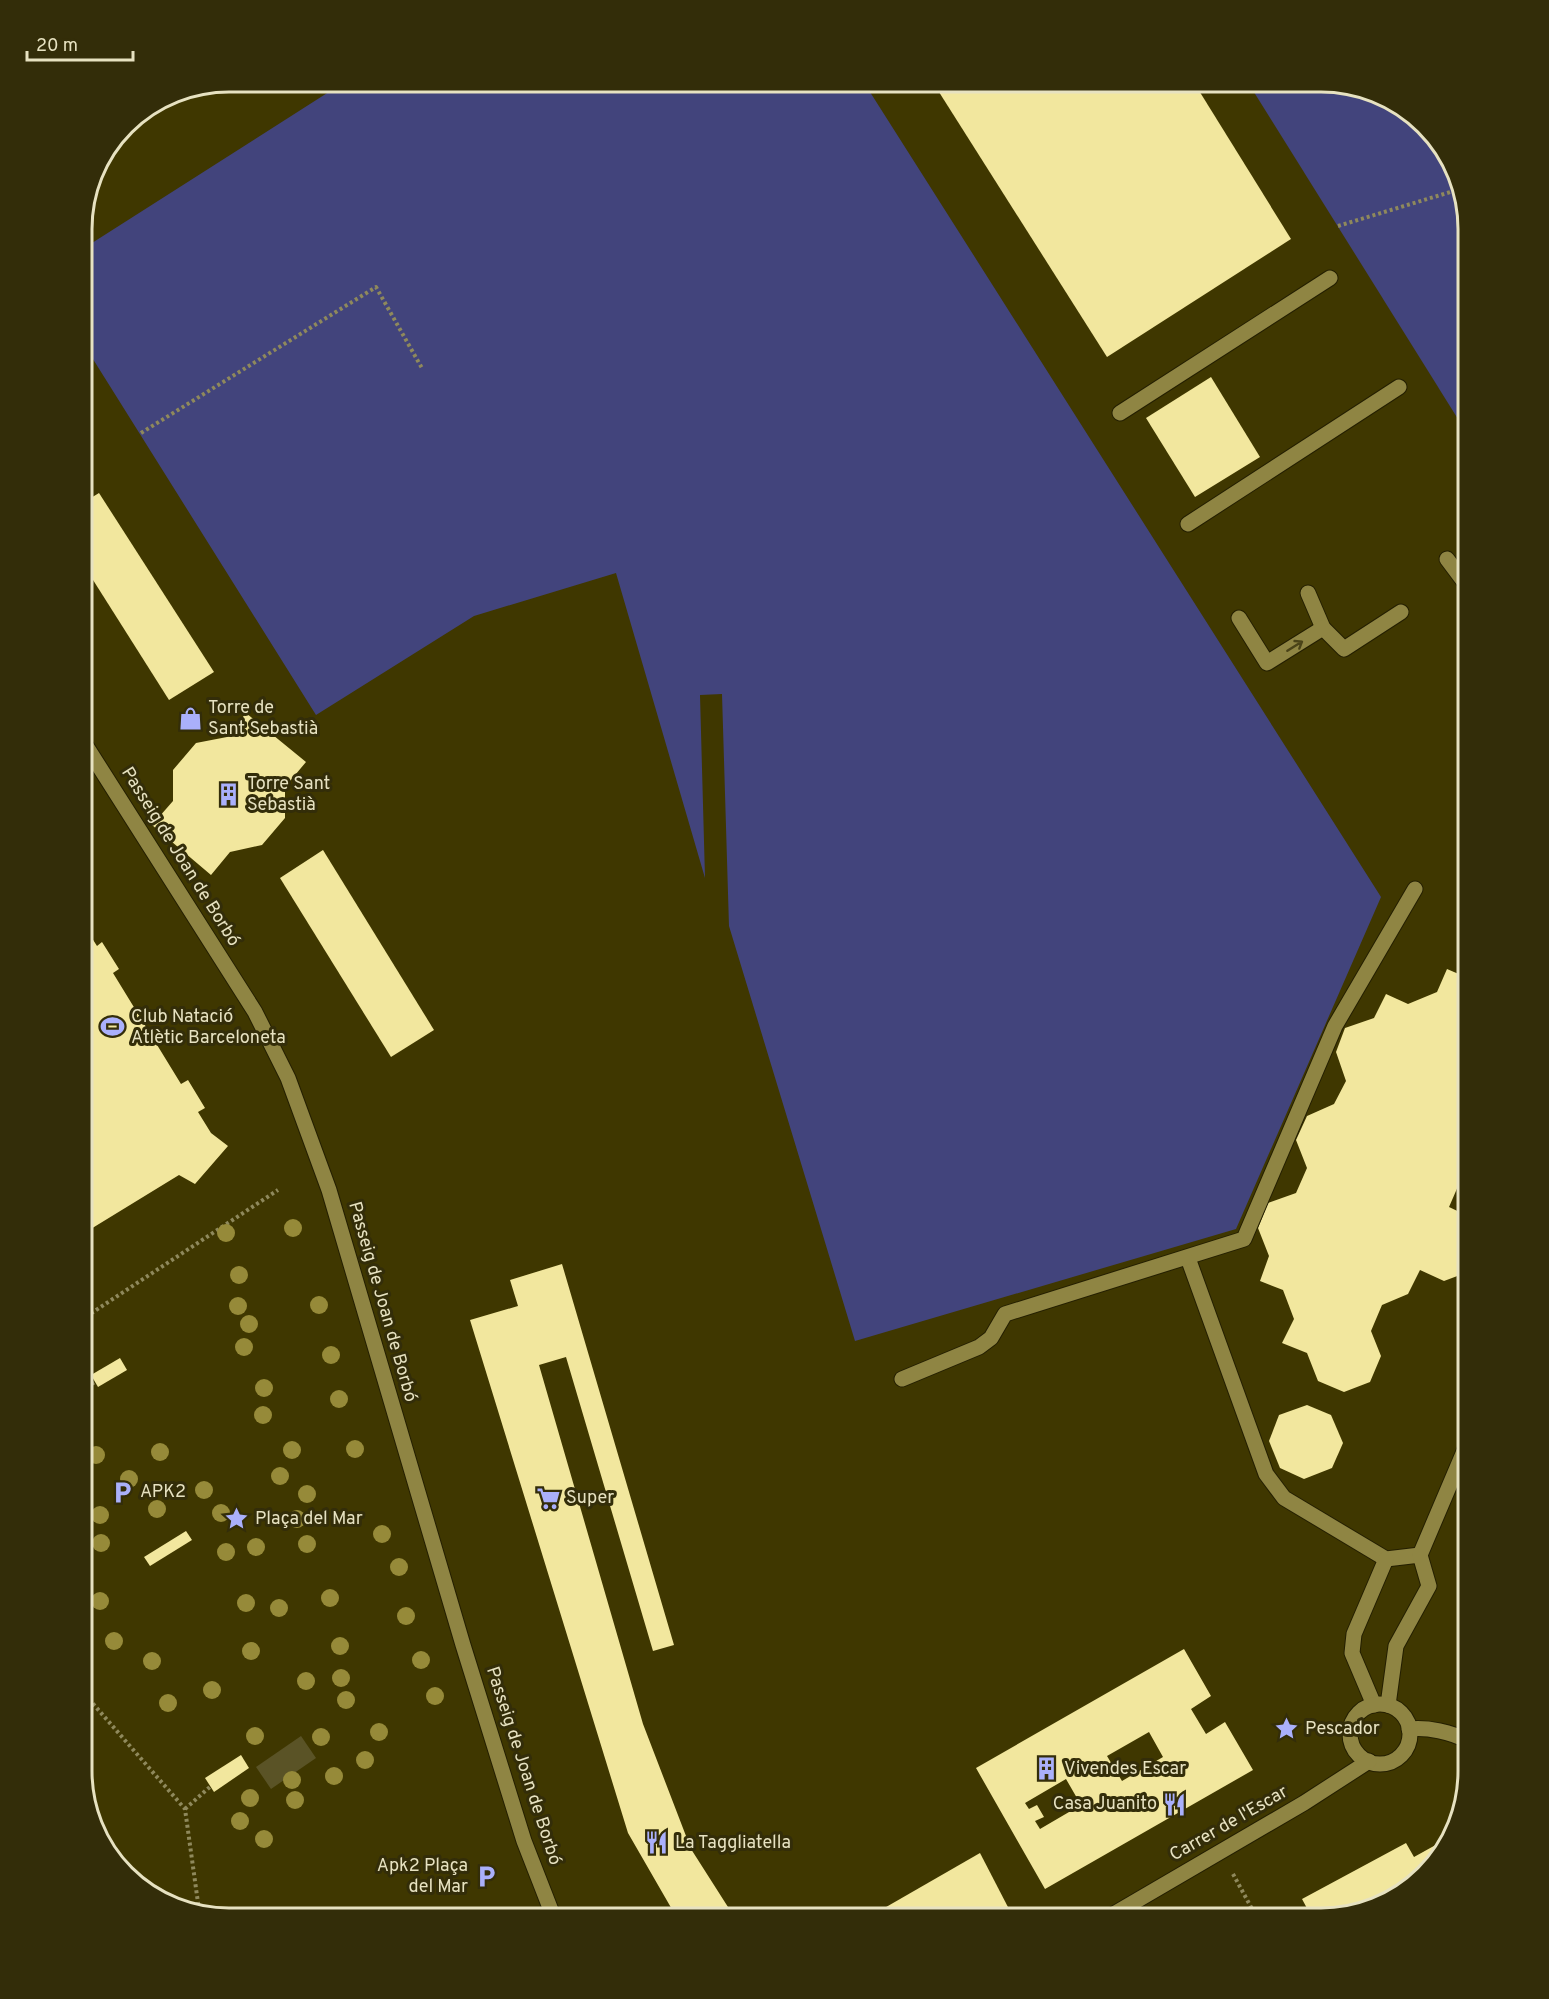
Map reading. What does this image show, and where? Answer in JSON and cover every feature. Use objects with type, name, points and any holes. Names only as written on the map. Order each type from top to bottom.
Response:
[{"type":"street","points":[[1120,413],[1330,278]]},
{"type":"street","points":[[1188,524],[1399,387]]},
{"type":"street","points":[[1447,560],[1458,574]]},
{"type":"street","points":[[1308,593],[1323,628],[1344,649],[1401,612]]},
{"type":"street","points":[[1239,618],[1267,663],[1323,628]]},
{"type":"street","name":"Passeig de Joan de Borbó","points":[[92,755],[255,1012],[288,1078],[329,1190],[466,1654],[524,1841],[550,1908]]},
{"type":"street","points":[[902,1379],[979,1347],[991,1338],[1005,1314],[1244,1239],[1335,1026],[1415,889]]},
{"type":"street","points":[[1188,1258],[1266,1474],[1284,1498],[1386,1559],[1420,1554]]},
{"type":"street","points":[[1381,1705],[1396,1646],[1429,1586],[1420,1554],[1458,1465]]},
{"type":"street","points":[[1381,1705],[1361,1710],[1351,1727],[1353,1748],[1368,1761],[1389,1762],[1401,1755],[1408,1743],[1409,1730],[1404,1717],[1381,1705],[1352,1653],[1354,1634],[1386,1559]]},
{"type":"street","points":[[1409,1730],[1418,1728],[1444,1732],[1458,1737]]},
{"type":"street","name":"Carrer de l'Escar","points":[[1124,1908],[1312,1798],[1368,1761]]},
{"type":"path","points":[[1338,226],[1452,191]]},
{"type":"path","points":[[141,433],[376,288],[423,370]]},
{"type":"path","points":[[91,1313],[278,1190]]},
{"type":"path","points":[[91,1384],[95,1382]]},
{"type":"path","points":[[91,1701],[185,1809],[198,1904]]},
{"type":"path","points":[[185,1809],[211,1786]]},
{"type":"path","points":[[1232,1873],[1251,1908]]},
{"type":"shaded area","points":[[330,91],[870,92],[1381,897],[1236,1229],[855,1341],[729,926],[722,694],[700,695],[705,878],[616,573],[474,616],[316,715],[92,357],[92,243]]},
{"type":"shaded area","points":[[1254,92],[1330,92],[1365,99],[1404,120],[1434,152],[1450,184],[1455,201],[1458,228],[1458,419]]},
{"type":"shaded area","points":[[301,1736],[316,1758],[271,1789],[256,1767]]},
{"type":"building","points":[[939,92],[1200,92],[1291,239],[1107,357]]},
{"type":"building","points":[[1211,377],[1260,457],[1195,497],[1146,418]]},
{"type":"building","points":[[99,493],[214,672],[169,700],[92,578],[92,497]]},
{"type":"building","name":"Torre Sant Sebastià","points":[[246,713],[306,762],[285,787],[285,818],[262,845],[230,852],[211,875],[152,825],[173,801],[173,770],[196,743],[227,737]]},
{"type":"building","points":[[323,850],[434,1030],[391,1057],[280,878]]},
{"type":"building","name":"Club Natació Atlètic Barceloneta","points":[[92,937],[97,946],[102,942],[119,969],[113,973],[181,1084],[188,1080],[205,1108],[198,1112],[211,1133],[228,1146],[195,1184],[179,1175],[91,1229]]},
{"type":"building","points":[[1447,969],[1458,974],[1458,1186],[1449,1207],[1458,1211],[1458,1276],[1444,1281],[1420,1270],[1408,1294],[1382,1305],[1371,1331],[1381,1356],[1370,1382],[1344,1392],[1318,1381],[1307,1353],[1282,1343],[1294,1319],[1283,1290],[1260,1281],[1269,1256],[1258,1228],[1268,1203],[1296,1193],[1307,1168],[1296,1140],[1307,1116],[1334,1104],[1346,1081],[1336,1052],[1345,1028],[1374,1018],[1386,994],[1408,1004],[1437,992]]},
{"type":"building","points":[[562,1264],[674,1645],[653,1651],[566,1357],[539,1365],[643,1724],[691,1849],[729,1908],[671,1908],[628,1833],[470,1320],[518,1306],[510,1280]]},
{"type":"building","points":[[120,1358],[127,1370],[98,1387],[91,1375]]},
{"type":"building","points":[[1307,1405],[1331,1415],[1343,1443],[1332,1468],[1304,1479],[1280,1468],[1269,1441],[1279,1415]]},
{"type":"building","points":[[186,1531],[192,1540],[150,1566],[144,1557]]},
{"type":"building","name":"Vivendes Escar","points":[[1184,1649],[1211,1696],[1191,1709],[1206,1734],[1225,1722],[1253,1770],[1045,1889],[976,1768]],"holes":[[[1149,1732],[1163,1757],[1122,1781],[1107,1756]],[[1066,1779],[1081,1805],[1040,1829],[1035,1821],[1044,1817],[1037,1805],[1029,1809],[1025,1803]]]},
{"type":"building","points":[[241,1755],[249,1768],[214,1792],[205,1778]]},
{"type":"building","points":[[1406,1843],[1414,1857],[1435,1846],[1411,1874],[1373,1897],[1356,1903],[1321,1908],[1307,1908],[1302,1899]]},
{"type":"building","points":[[980,1853],[1008,1908],[884,1908]]},
{"type":"place","name":"Torre de Sant Sebastià","points":[[190,718]]},
{"type":"place","name":"Torre Sant Sebastià","points":[[229,794]]},
{"type":"place","name":"Club Natació Atlètic Barceloneta","points":[[113,1027]]},
{"type":"place","name":"APK2","points":[[122,1492]]},
{"type":"place","name":"Super","points":[[548,1498]]},
{"type":"place","name":"Plaça del Mar","points":[[237,1519]]},
{"type":"place","name":"Pescador","points":[[1287,1729]]},
{"type":"place","name":"Vivendes Escar","points":[[1046,1769]]},
{"type":"place","name":"Casa Juanito","points":[[1175,1804]]},
{"type":"place","name":"La Taggliatella","points":[[657,1843]]},
{"type":"place","name":"Apk2 Plaça del Mar","points":[[486,1876]]}]
